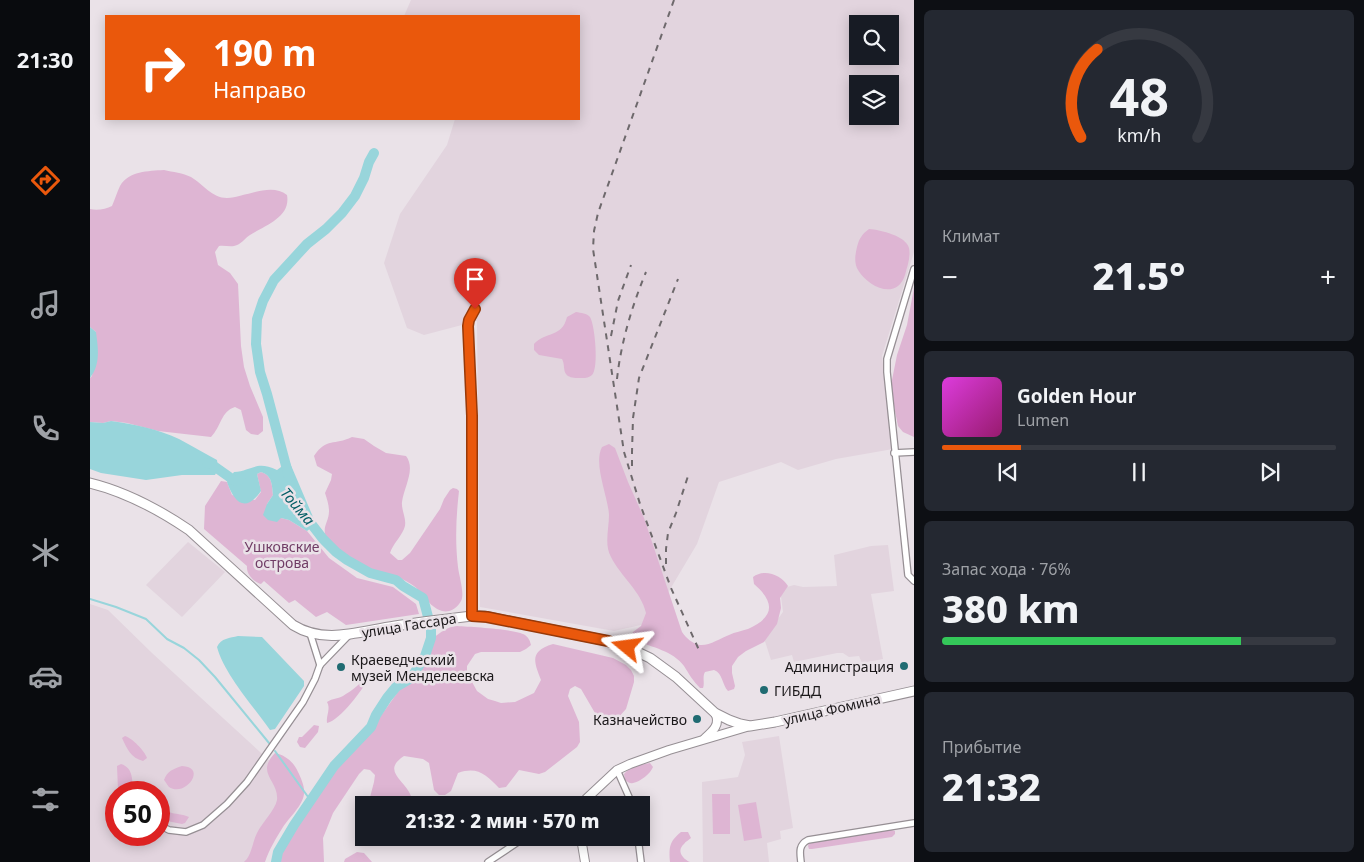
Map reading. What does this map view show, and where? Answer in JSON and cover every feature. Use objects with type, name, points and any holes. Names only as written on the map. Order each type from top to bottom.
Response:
[{"type":"main road","name":"улица Гассара","points":[[90,483],[110,488],[140,500],[173,519],[189,530],[293,625],[310,633],[327,636],[349,635],[472,616],[487,617],[599,639],[627,647],[650,658],[666,669],[715,713],[729,720],[750,726]]},
{"type":"main road","name":"улица Фомина","points":[[750,726],[914,690]]},
{"type":"street","points":[[914,269],[887,358],[894,453],[908,575],[914,581]]},
{"type":"street","points":[[472,616],[472,416],[468,326],[475,309]]},
{"type":"street","points":[[894,453],[914,452]]},
{"type":"street","points":[[310,633],[320,665]]},
{"type":"street","points":[[170,830],[186,832],[202,825],[227,804],[247,782],[303,702],[316,680],[320,665],[349,635]]},
{"type":"street","points":[[702,740],[717,725],[718,721],[715,713]]},
{"type":"street","points":[[590,796],[617,770],[648,756],[750,726]]},
{"type":"street","points":[[617,770],[629,796]]},
{"type":"street","points":[[801,862],[800,849],[803,843],[808,840],[914,823]]},
{"type":"street","points":[[488,862],[512,846]]},
{"type":"street","points":[[582,846],[585,862]]},
{"type":"street","points":[[639,846],[641,862]]},
{"type":"shaded area","points":[[411,0],[914,0],[914,252],[882,356],[893,449],[836,459],[798,470],[781,462],[719,482],[697,544],[650,623],[614,631],[480,607],[477,321],[424,335],[407,328],[384,263],[400,214],[447,145],[455,120],[580,120],[580,15],[404,15]]},
{"type":"shaded area","points":[[188,542],[225,572],[182,617],[146,585]]},
{"type":"shaded area","points":[[888,545],[894,591],[871,594],[883,659],[862,663],[859,656],[849,657],[843,653],[837,653],[794,662],[792,655],[771,660],[764,638],[783,612],[780,589],[794,585],[803,587],[837,586],[834,555],[871,546]]},
{"type":"shaded area","points":[[90,604],[108,610],[152,653],[295,784],[256,862],[90,862]]},
{"type":"shaded area","points":[[779,736],[793,828],[780,831],[781,839],[767,843],[769,862],[703,862],[702,782],[738,777],[745,755],[742,742]]},
{"type":"green space","points":[[164,170],[191,177],[217,196],[227,198],[266,190],[281,191],[287,195],[285,209],[276,220],[250,235],[239,244],[219,246],[215,252],[218,265],[230,273],[238,284],[244,367],[263,417],[263,431],[258,435],[251,434],[246,430],[241,410],[235,407],[227,412],[211,437],[158,431],[111,421],[103,423],[90,422],[90,378],[92,376],[96,332],[90,327],[90,209],[96,210],[112,206],[120,186],[128,177],[139,173]]},
{"type":"green space","points":[[869,229],[886,232],[898,237],[909,248],[905,275],[896,288],[882,289],[875,286],[868,282],[858,270],[855,256],[858,244]]},
{"type":"green space","points":[[914,288],[914,437],[903,432],[898,426],[891,385],[897,355],[907,325]]},
{"type":"green space","points":[[576,312],[590,317],[595,337],[596,356],[594,371],[592,375],[585,378],[568,376],[562,359],[539,355],[534,350],[534,344],[558,331],[565,324],[567,317]]},
{"type":"green space","points":[[352,437],[364,439],[386,453],[406,456],[409,461],[410,472],[402,502],[405,526],[390,553],[398,560],[402,560],[410,553],[440,509],[450,490],[453,488],[459,491],[456,548],[462,598],[453,609],[442,611],[437,609],[411,584],[361,565],[342,553],[328,540],[325,529],[329,509],[325,493],[332,474],[317,466],[314,456],[327,444]]},
{"type":"green space","points":[[609,444],[615,448],[644,518],[682,632],[690,640],[700,645],[707,644],[748,629],[763,619],[769,609],[766,597],[754,584],[753,577],[757,574],[772,574],[782,579],[788,586],[780,598],[781,608],[777,624],[764,642],[738,657],[732,666],[734,689],[728,691],[721,676],[714,670],[705,672],[703,688],[700,688],[684,666],[674,657],[662,650],[636,641],[632,636],[633,632],[641,626],[646,613],[640,598],[615,564],[609,552],[607,537],[609,515],[599,462],[602,447]]},
{"type":"green space","name":"Ушковские острова","points":[[261,472],[267,475],[272,484],[273,495],[267,504],[281,518],[289,520],[307,531],[329,558],[357,578],[393,587],[416,604],[419,614],[346,625],[327,612],[316,617],[295,600],[289,603],[264,581],[261,584],[253,580],[249,575],[247,566],[204,529],[205,506],[221,481],[227,482],[232,495],[255,500],[261,492],[257,474]]},
{"type":"green space","points":[[451,627],[512,631],[525,635],[530,641],[531,645],[520,652],[481,652],[475,654],[467,666],[467,673],[477,691],[488,699],[501,703],[515,702],[534,693],[541,680],[535,658],[540,650],[553,644],[613,658],[626,665],[634,676],[634,682],[626,709],[617,719],[605,722],[595,713],[581,689],[575,686],[570,689],[568,696],[579,722],[580,742],[577,747],[545,772],[539,774],[519,770],[506,787],[499,788],[490,779],[476,771],[465,771],[458,773],[451,791],[445,795],[439,795],[434,790],[429,763],[423,759],[404,756],[397,761],[395,771],[411,796],[370,796],[375,775],[370,770],[364,769],[333,813],[323,838],[324,862],[278,862],[327,777],[345,756],[363,741],[400,689],[416,677],[424,665],[433,638]]},
{"type":"green space","points":[[369,676],[351,703],[332,721],[327,723],[329,707],[327,702],[343,696]]},
{"type":"green space","points":[[314,725],[319,726],[318,732],[305,748],[300,747],[297,742],[299,737],[302,737]]},
{"type":"green space","points":[[125,736],[138,745],[147,758],[143,761],[132,755],[122,738]]},
{"type":"green space","points":[[275,753],[289,760],[296,768],[303,786],[303,798],[278,835],[265,862],[244,862],[247,859],[257,833],[274,808],[277,800],[275,787],[267,772],[269,760]]},
{"type":"green space","points":[[650,763],[653,767],[652,769],[642,779],[632,783],[625,780],[624,774],[630,769]]},
{"type":"green space","points":[[121,764],[125,766],[130,772],[132,781],[118,781],[117,766]]},
{"type":"green space","points":[[182,766],[190,768],[194,776],[187,785],[181,788],[170,787],[170,781],[164,780],[173,769]]},
{"type":"green space","points":[[712,794],[730,794],[730,834],[713,834]]},
{"type":"green space","points":[[756,802],[762,838],[744,841],[738,805]]},
{"type":"green space","points":[[170,812],[189,817],[182,824],[170,822]]},
{"type":"green space","points":[[888,829],[895,831],[892,837],[812,849],[809,849],[808,846],[809,843]]},
{"type":"green space","points":[[681,832],[688,832],[691,838],[681,849],[683,857],[690,862],[670,862],[671,845]]},
{"type":"green space","points":[[357,852],[364,853],[372,862],[344,862],[345,859]]},
{"type":"water","points":[[90,327],[96,332],[98,350],[96,367],[90,378]]},
{"type":"water","points":[[111,421],[146,427],[179,439],[217,460],[218,469],[215,475],[182,475],[146,480],[101,473],[90,469],[90,422],[103,423]]},
{"type":"water","points":[[290,463],[316,524],[307,531],[289,520],[281,518],[277,522],[268,520],[263,515],[273,495],[271,481],[265,473],[257,474],[261,491],[255,498],[245,504],[237,500],[227,482],[234,472],[259,466],[277,470]]},
{"type":"water","points":[[238,636],[262,637],[304,681],[304,686],[275,729],[270,730],[240,690],[226,668],[217,647],[226,639]]},
{"type":"waterway","points":[[289,477],[260,372],[256,344],[257,319],[263,301],[274,280],[307,244],[342,213],[355,196],[374,153]]},
{"type":"waterway","name":"Тойма","points":[[207,463],[235,481],[241,478]]},
{"type":"waterway","name":"Тойма","points":[[276,862],[278,852],[294,825],[334,766],[371,727],[376,715],[396,687],[408,680],[415,672],[425,656],[431,638],[431,628],[423,598],[396,580],[370,573],[347,560],[323,539],[306,517]]},
{"type":"waterway","points":[[90,599],[146,619],[167,639],[184,648],[199,660],[269,743]]},
{"type":"waterway","points":[[275,751],[311,801]]},
{"type":"railway","points":[[674,0],[598,213],[593,249],[624,452],[640,504],[671,588],[699,650]]},
{"type":"railway","points":[[611,336],[618,301],[631,265]]},
{"type":"railway","points":[[617,379],[621,351],[628,324],[646,272]]},
{"type":"railway","points":[[632,466],[633,418],[639,378],[678,279]]},
{"type":"railway","points":[[666,564],[668,533],[688,476]]},
{"type":"place","name":"Администрация","points":[[904,666]]},
{"type":"place","name":"Краеведческий музей Менделеевска","points":[[341,667]]},
{"type":"place","name":"ГИБДД","points":[[764,690]]},
{"type":"place","name":"Казначейство","points":[[697,719]]},
{"type":"route","points":[[475,309],[471,314],[468,326],[472,416],[472,616],[487,617],[608,641],[627,647]]}]
